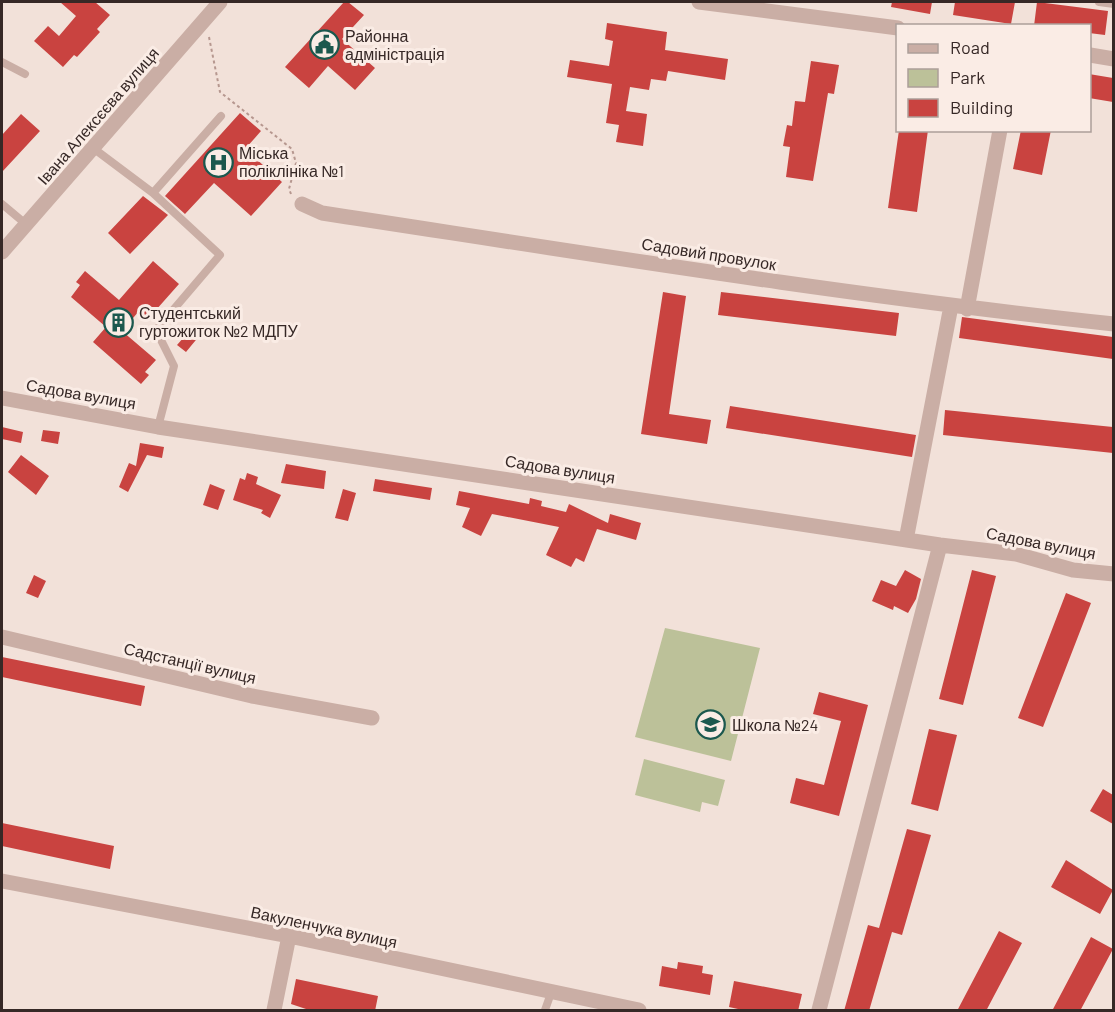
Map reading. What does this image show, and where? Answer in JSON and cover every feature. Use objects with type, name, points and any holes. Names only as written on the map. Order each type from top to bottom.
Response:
[{"type":"street","name":"Івана Алексєєва вулиця","points":[[2,252],[220,2]]},
{"type":"street","points":[[699,2],[896,28]]},
{"type":"street","points":[[1091,55],[1113,59]]},
{"type":"street","points":[[967,309],[1000,132]]},
{"type":"street","name":"Садовий провулок","points":[[302,204],[322,213],[806,287],[967,309],[1113,324]]},
{"type":"street","points":[[906,540],[951,306]]},
{"type":"street","name":"Садова вулиця","points":[[2,398],[158,427],[906,540],[1016,554],[1073,570],[1113,574]]},
{"type":"street","points":[[819,1011],[940,545]]},
{"type":"street","name":"Садстанції вулиця","points":[[2,637],[252,696],[372,718]]},
{"type":"street","name":"Вакуленчука вулиця","points":[[2,881],[289,936],[639,1011]]},
{"type":"street","points":[[274,1011],[289,936]]},
{"type":"lane","points":[[1099,2],[1113,4]]},
{"type":"lane","points":[[2,62],[25,74]]},
{"type":"lane","points":[[153,193],[221,116]]},
{"type":"lane","points":[[93,148],[153,193],[220,255],[156,330],[174,366],[158,427]]},
{"type":"lane","points":[[2,204],[27,225]]},
{"type":"lane","points":[[545,1011],[551,993]]},
{"type":"path","points":[[205,19],[220,92],[292,149],[296,163],[289,189],[302,204]]},
{"type":"green space","points":[[665,628],[760,648],[731,761],[635,737]]},
{"type":"green space","points":[[644,759],[725,780],[718,806],[702,802],[700,812],[635,795]]},
{"type":"building","points":[[60,2],[95,2],[110,15],[97,29],[100,32],[77,57],[74,55],[63,67],[34,41],[48,26],[59,36],[76,16]]},
{"type":"building","name":"Районна адміністрація","points":[[344,2],[348,2],[364,15],[342,39],[375,68],[355,90],[328,66],[309,88],[285,67]]},
{"type":"building","points":[[892,2],[932,2],[930,14],[891,7]]},
{"type":"building","points":[[955,2],[1015,2],[1011,24],[953,15]]},
{"type":"building","points":[[1037,2],[1108,11],[1105,35],[1091,33],[1091,24],[1034,24]]},
{"type":"building","points":[[607,23],[667,32],[665,50],[728,59],[725,80],[668,71],[666,81],[651,79],[649,90],[630,87],[626,111],[647,114],[643,146],[616,142],[619,125],[606,123],[612,84],[567,77],[570,60],[609,66],[613,41],[605,39]]},
{"type":"building","points":[[811,61],[839,65],[834,94],[828,93],[813,181],[786,177],[790,147],[783,146],[787,125],[792,126],[795,101],[805,102]]},
{"type":"building","points":[[1091,74],[1113,78],[1113,102],[1091,98]]},
{"type":"building","name":"Міська поліклініка №1","points":[[240,113],[261,131],[245,149],[282,182],[251,216],[214,183],[185,214],[165,196]]},
{"type":"building","points":[[21,114],[40,131],[2,172],[2,135]]},
{"type":"building","points":[[899,132],[928,132],[917,212],[888,208]]},
{"type":"building","points":[[1021,132],[1051,132],[1042,175],[1013,169]]},
{"type":"building","points":[[143,196],[168,215],[130,254],[108,233]]},
{"type":"building","name":"Студентський гуртожиток №2 МДПУ","points":[[153,261],[179,284],[148,319],[139,311],[122,331],[156,360],[145,372],[149,375],[141,384],[93,342],[106,327],[71,297],[80,285],[76,282],[85,271],[119,300]]},
{"type":"building","points":[[663,292],[686,296],[669,414],[711,420],[707,444],[641,434]]},
{"type":"building","points":[[721,292],[899,313],[896,336],[718,315]]},
{"type":"building","points":[[962,317],[1113,337],[1113,359],[959,338]]},
{"type":"building","points":[[192,328],[200,335],[186,352],[177,345]]},
{"type":"building","points":[[730,406],[916,435],[912,457],[726,428]]},
{"type":"building","points":[[945,410],[1113,427],[1113,453],[943,435]]},
{"type":"building","points":[[2,427],[23,432],[21,443],[2,439]]},
{"type":"building","points":[[43,430],[60,432],[58,444],[41,441]]},
{"type":"building","points":[[140,443],[164,447],[162,458],[147,455],[128,492],[119,487],[129,463],[136,466]]},
{"type":"building","points":[[21,455],[49,476],[36,495],[8,472]]},
{"type":"building","points":[[286,464],[326,471],[324,489],[281,483]]},
{"type":"building","points":[[247,473],[258,477],[256,484],[281,495],[270,518],[261,513],[263,510],[233,500],[240,478],[245,480]]},
{"type":"building","points":[[375,479],[432,488],[430,500],[373,491]]},
{"type":"building","points":[[210,484],[225,490],[218,510],[203,505]]},
{"type":"building","points":[[343,489],[356,493],[348,521],[335,518]]},
{"type":"building","points":[[459,491],[529,504],[530,498],[542,501],[541,506],[566,512],[569,504],[608,523],[610,514],[641,523],[636,540],[597,529],[584,562],[576,558],[571,567],[546,555],[559,527],[492,514],[481,536],[462,527],[470,508],[456,505]]},
{"type":"building","points":[[905,570],[921,579],[916,599],[908,613],[894,606],[893,610],[872,601],[881,580],[896,586]]},
{"type":"building","points":[[972,570],[996,576],[963,705],[939,699]]},
{"type":"building","points":[[34,575],[46,581],[38,598],[26,593]]},
{"type":"building","points":[[1066,593],[1091,603],[1043,727],[1018,718]]},
{"type":"building","points":[[2,657],[145,686],[141,706],[2,677]]},
{"type":"building","points":[[819,692],[868,705],[839,816],[790,803],[796,778],[824,785],[841,721],[813,714]]},
{"type":"building","points":[[929,729],[957,735],[938,811],[911,804]]},
{"type":"building","points":[[1103,789],[1113,795],[1113,824],[1090,811]]},
{"type":"building","points":[[2,823],[114,846],[110,869],[2,846]]},
{"type":"building","points":[[907,829],[931,835],[902,935],[892,932],[869,1011],[844,1011],[868,925],[879,928]]},
{"type":"building","points":[[1066,860],[1113,890],[1100,914],[1051,887]]},
{"type":"building","points":[[999,931],[1022,943],[986,1011],[957,1011]]},
{"type":"building","points":[[1091,937],[1113,949],[1080,1011],[1052,1011]]},
{"type":"building","points":[[678,962],[703,966],[702,973],[713,975],[710,995],[659,986],[662,966],[677,969]]},
{"type":"building","points":[[296,979],[378,996],[375,1011],[312,1011],[291,1004]]},
{"type":"building","points":[[734,981],[802,994],[798,1011],[747,1011],[729,1007]]},
{"type":"place","name":"Районна адміністрація","points":[[324,45]]},
{"type":"place","name":"Міська поліклініка №1","points":[[218,162]]},
{"type":"place","name":"Студентський гуртожиток №2 МДПУ","points":[[118,322]]},
{"type":"place","name":"Школа №24","points":[[711,725]]}]
